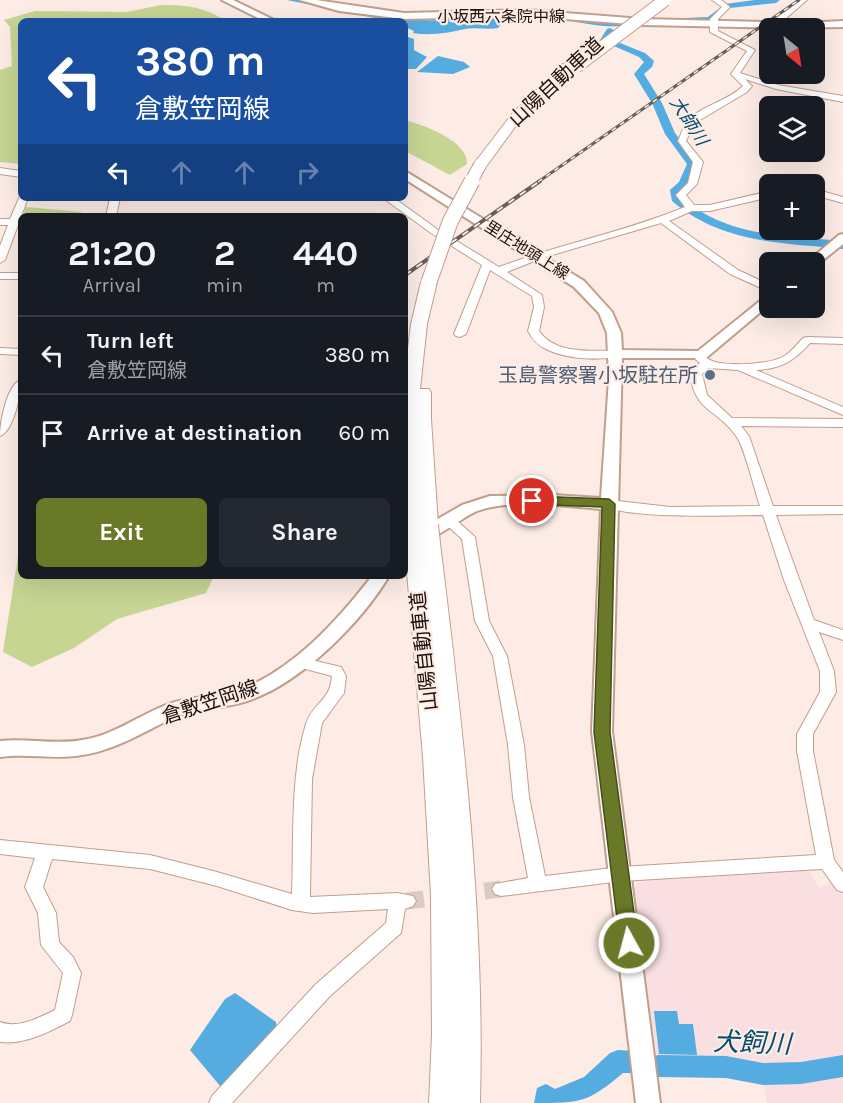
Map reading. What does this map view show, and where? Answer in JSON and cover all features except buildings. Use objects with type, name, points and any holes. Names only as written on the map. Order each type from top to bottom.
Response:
[{"type":"highway","name":"山陽自動車道","points":[[443,1103],[446,986],[441,825],[408,421],[418,324],[485,166],[572,66],[623,22],[655,0]]},
{"type":"highway","name":"山陽自動車道","points":[[572,66],[665,0]]},
{"type":"highway","name":"山陽自動車道","points":[[418,539],[461,825],[467,988],[465,1103]]},
{"type":"main road","points":[[226,0],[264,18]]},
{"type":"main road","points":[[239,6],[258,0]]},
{"type":"main road","name":"小坂西六条院中線","points":[[304,0],[339,8],[404,16],[526,13],[622,21],[759,24]]},
{"type":"main road","name":"小坂西六条院中線","points":[[825,24],[843,24]]},
{"type":"main road","name":"里庄地頭上線","points":[[408,176],[579,284],[605,312],[614,333],[616,354]]},
{"type":"main road","points":[[825,253],[840,242]]},
{"type":"main road","points":[[648,1103],[601,711],[616,354],[702,359],[705,353],[759,306]]},
{"type":"main road","points":[[418,539],[468,509],[490,501],[552,500],[609,504]]},
{"type":"main road","name":"倉敷笠岡線","points":[[0,749],[57,750],[85,747],[114,738],[186,705],[234,699],[250,693],[299,662],[338,629],[379,579]]},
{"type":"street","points":[[716,0],[726,6],[713,22],[714,32],[751,50],[735,74]]},
{"type":"street","points":[[781,18],[803,0]]},
{"type":"street","points":[[735,74],[776,87],[843,99]]},
{"type":"street","points":[[690,209],[681,195],[692,184],[698,162],[682,141],[686,130],[696,119],[747,88],[748,86],[735,74]]},
{"type":"street","points":[[0,171],[18,174]]},
{"type":"street","points":[[825,195],[843,201]]},
{"type":"street","points":[[499,271],[538,256],[662,220],[690,209],[710,208],[759,197]]},
{"type":"street","points":[[392,201],[487,265],[537,295],[540,299],[533,331],[542,344],[552,348],[580,352],[616,354]]},
{"type":"street","points":[[662,220],[734,272],[759,284]]},
{"type":"street","points":[[0,222],[18,222],[0,260]]},
{"type":"street","points":[[460,333],[487,265]]},
{"type":"street","points":[[0,276],[18,276]]},
{"type":"street","points":[[740,367],[766,366],[790,358],[807,340],[843,341]]},
{"type":"street","points":[[0,351],[18,352]]},
{"type":"street","points":[[843,411],[740,367],[702,359],[696,374],[696,382],[707,406],[743,436],[767,512],[808,623],[822,654],[829,685],[828,692],[805,734],[805,751],[826,862],[843,885]]},
{"type":"street","points":[[0,432],[3,414],[18,388]]},
{"type":"street","points":[[729,422],[843,423]]},
{"type":"street","points":[[609,504],[648,510],[767,512],[843,510]]},
{"type":"street","points":[[449,521],[468,537],[482,621],[500,656],[516,745],[520,797],[538,884]]},
{"type":"street","points":[[808,623],[843,635]]},
{"type":"street","points":[[299,662],[336,671],[339,676],[340,689],[336,697],[317,715],[304,779],[301,903]]},
{"type":"street","points":[[0,848],[150,862],[301,903],[402,901],[395,927],[322,990],[219,1103]]},
{"type":"street","points":[[0,1031],[2,1034],[14,1034],[42,1027],[63,1015],[72,973],[67,963],[50,945],[47,913],[34,887],[46,851]]},
{"type":"street","points":[[501,889],[621,874],[826,862]]},
{"type":"shaded area","points":[[807,869],[820,888],[833,881],[843,895],[843,1063],[781,1072],[707,1062],[657,1063],[634,889],[638,883],[651,879]]},
{"type":"shaded area","points":[[843,1069],[843,1103],[767,1103],[763,1078],[794,1077]]},
{"type":"green space","points":[[161,5],[180,6],[195,8],[221,18],[18,18],[18,164],[0,162],[0,70],[12,66],[10,27],[4,20],[35,11],[127,12]]},
{"type":"green space","points":[[408,121],[444,135],[460,148],[467,164],[450,175],[408,153]]},
{"type":"green space","points":[[26,207],[81,212],[80,213],[24,213]]},
{"type":"green space","points":[[18,556],[18,579],[213,579],[206,593],[117,619],[74,648],[32,667],[3,652]]},
{"type":"water","points":[[506,18],[498,28],[469,28],[439,34],[413,33],[414,31],[408,28],[408,21]]},
{"type":"water","points":[[408,37],[414,39],[414,50],[427,57],[416,69],[408,69]]},
{"type":"water","points":[[438,56],[464,62],[470,67],[453,74],[417,72]]},
{"type":"water","points":[[235,993],[276,1022],[277,1030],[226,1093],[190,1050],[225,999]]},
{"type":"water","points":[[654,1011],[677,1011],[679,1024],[693,1024],[697,1055],[659,1054]]},
{"type":"waterway","points":[[291,0],[390,18],[426,18]]},
{"type":"waterway","points":[[685,21],[710,20],[728,6],[776,0]]},
{"type":"waterway","points":[[569,18],[608,24],[638,20]]},
{"type":"waterway","name":"大師川","points":[[610,31],[605,40],[642,55],[649,61],[649,65],[639,74],[657,103],[670,134],[693,164],[684,184],[676,190],[676,199],[693,214],[733,231],[777,239],[843,245]]},
{"type":"waterway","name":"犬飼川","points":[[561,1098],[592,1085],[618,1061],[634,1062]]},
{"type":"waterway","name":"犬飼川","points":[[658,1066],[726,1067],[763,1074],[801,1073],[843,1066]]},
{"type":"waterway","name":"犬飼川","points":[[546,1096],[546,1103]]},
{"type":"tunnel","points":[[407,901],[501,889]]},
{"type":"railway","points":[[538,182],[799,0]]},
{"type":"railway","points":[[408,273],[540,181]]},
{"type":"place","name":"玉島警察署小坂駐在所","points":[[710,375]]},
{"type":"route","points":[[532,501],[589,501],[609,504],[601,711],[629,943]]}]
